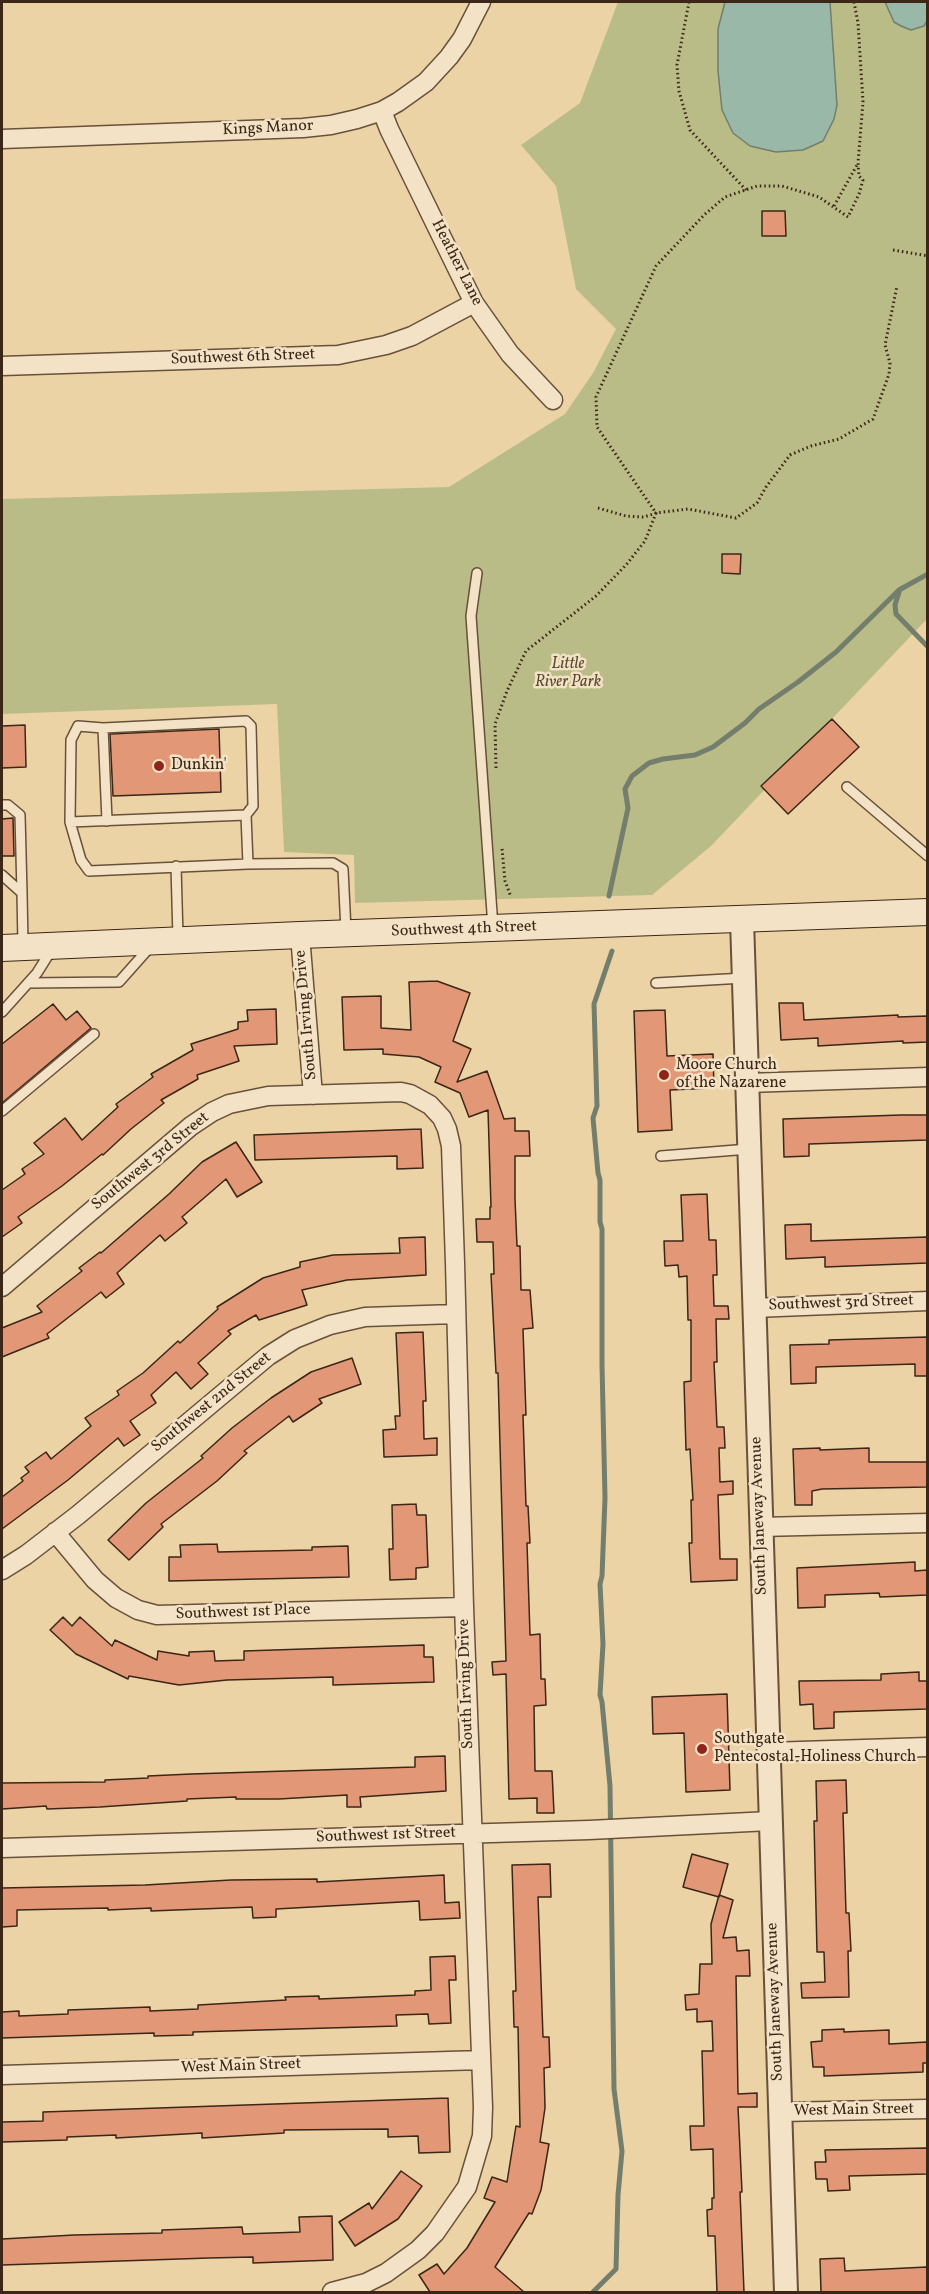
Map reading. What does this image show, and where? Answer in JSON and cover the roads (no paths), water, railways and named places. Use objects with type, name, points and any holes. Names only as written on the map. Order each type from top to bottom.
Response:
[{"type":"main road","name":"Southwest 4th Street","points":[[12,948],[927,912]]},
{"type":"street","name":"Kings Manor","points":[[2,139],[303,128],[331,125],[382,111],[426,82],[449,57],[462,39],[481,2]]},
{"type":"street","name":"Heather Lane","points":[[382,111],[388,129],[474,303],[510,354],[553,399]]},
{"type":"street","name":"Southwest 6th Street","points":[[2,366],[338,355],[386,345],[412,336],[474,303]]},
{"type":"street","name":"South Janeway Avenue","points":[[741,920],[786,2292]]},
{"type":"street","name":"South Irving Drive","points":[[300,935],[313,1095]]},
{"type":"street","points":[[747,1083],[927,1077]]},
{"type":"street","name":"Southwest 3rd Street","points":[[2,1287],[191,1126],[229,1104],[248,1099],[401,1092],[430,1105]]},
{"type":"street","name":"South Irving Drive","points":[[332,2292],[366,2283],[386,2273],[418,2250],[435,2233],[467,2187],[482,2136],[483,2107],[464,1607],[450,1146],[442,1118],[430,1105]]},
{"type":"street","name":"Southwest 3rd Street","points":[[754,1308],[927,1301]]},
{"type":"street","name":"Southwest 2nd Street","points":[[2,1570],[78,1515],[268,1356],[295,1339],[330,1325],[365,1317],[455,1314]]},
{"type":"street","points":[[760,1527],[927,1523]]},
{"type":"street","name":"Southwest 1st Place","points":[[55,1533],[95,1580],[116,1599],[138,1610],[157,1615],[464,1607]]},
{"type":"street","points":[[768,1752],[927,1747]]},
{"type":"street","name":"Southwest 1st Street","points":[[2,1848],[589,1830],[770,1821]]},
{"type":"street","name":"West Main Street","points":[[2,2075],[481,2060]]},
{"type":"street","name":"West Main Street","points":[[780,2112],[927,2109]]},
{"type":"lane","points":[[477,573],[471,616],[493,929]]},
{"type":"lane","points":[[248,864],[246,815],[253,806],[251,726],[246,721],[103,728],[78,726],[71,740],[70,822],[81,860],[89,871],[176,866],[333,863],[343,869],[346,934]]},
{"type":"lane","points":[[103,728],[107,821]]},
{"type":"lane","points":[[847,787],[927,856]]},
{"type":"lane","points":[[2,805],[8,805],[20,815],[22,893],[12,948]]},
{"type":"lane","points":[[70,822],[246,815]]},
{"type":"lane","points":[[28,983],[119,982],[167,941],[176,866]]},
{"type":"lane","points":[[2,875],[22,893]]},
{"type":"lane","points":[[2,1012],[28,983],[54,946]]},
{"type":"lane","points":[[656,983],[744,978]]},
{"type":"lane","points":[[2,1111],[93,1034]]},
{"type":"lane","points":[[661,1156],[749,1149]]},
{"type":"waterway","points":[[609,896],[628,808],[625,789],[632,776],[649,763],[695,755],[713,747],[745,723],[759,709],[836,652],[899,590],[928,574]]},
{"type":"waterway","points":[[899,592],[895,605],[896,614],[928,647]]},
{"type":"waterway","points":[[593,2292],[616,2269],[622,2151],[614,2089],[610,1786],[600,1695],[603,1644],[600,1584],[605,1498],[602,1229],[600,1180],[593,1118],[597,1106],[594,1004],[612,951]]},
{"type":"place","name":"Dunkin'","points":[[159,766]]},
{"type":"place","name":"Moore Church of the Nazarene","points":[[664,1075]]},
{"type":"place","name":"Southgate Pentecostal-Holiness Church","points":[[702,1749]]},
{"type":"park label","name":"Little River Park","points":[[568,674]]}]
